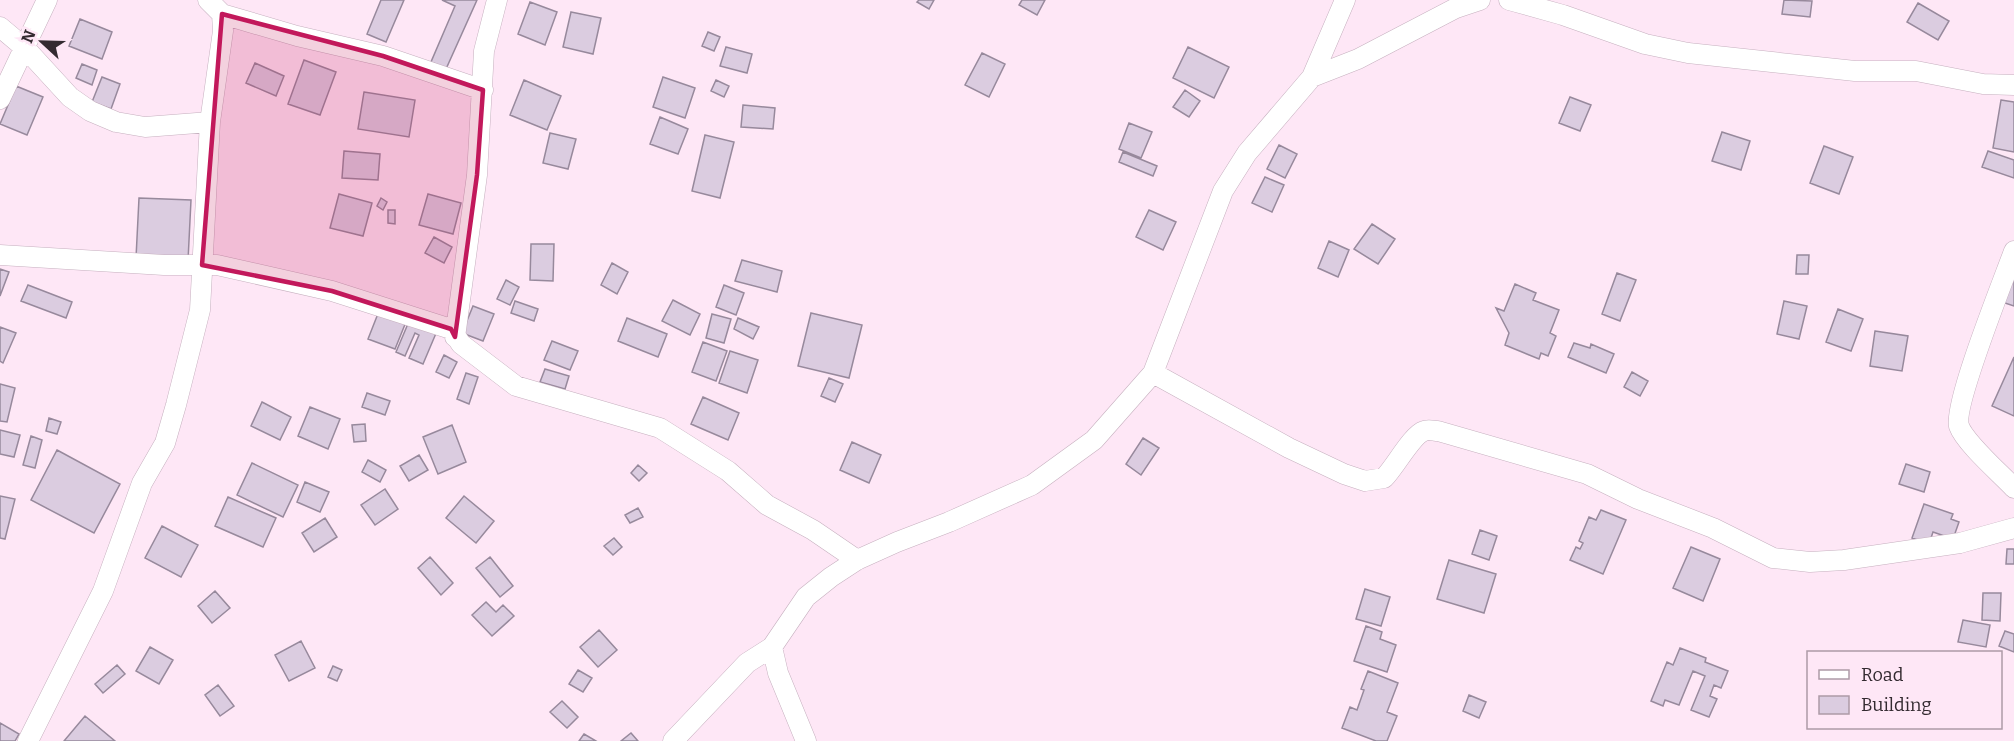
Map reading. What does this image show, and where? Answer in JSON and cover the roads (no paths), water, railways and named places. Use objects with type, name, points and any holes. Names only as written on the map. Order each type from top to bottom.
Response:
[{"type":"street","points":[[0,99],[47,0]]},
{"type":"street","points":[[455,337],[477,176],[484,51],[497,0]]},
{"type":"street","points":[[673,741],[747,663],[772,646],[806,597],[857,560],[1032,485],[1094,440],[1153,373],[1223,190],[1247,153],[1312,77],[1345,0]]},
{"type":"street","points":[[1312,77],[1358,59],[1456,8],[1480,0]]},
{"type":"street","points":[[1509,0],[1563,15],[1645,44],[1688,53],[1855,71],[1916,71],[1983,84],[2014,85]]},
{"type":"street","points":[[215,7],[297,36],[383,56],[483,90]]},
{"type":"street","points":[[28,741],[103,591],[142,483],[165,443],[200,310],[210,122],[223,31],[215,7]]},
{"type":"street","points":[[0,27],[25,48],[70,97],[90,111],[107,118],[145,127],[210,122]]},
{"type":"street","points":[[2014,251],[1966,384],[1959,414],[1959,427],[1970,443],[2014,488]]},
{"type":"street","points":[[0,255],[62,261],[164,266],[217,265],[332,291],[451,329],[455,337],[516,386],[660,428],[728,471],[767,505],[813,530],[857,560]]},
{"type":"street","points":[[1153,373],[1289,448],[1344,474],[1365,481],[1384,478],[1396,466],[1416,436],[1425,430],[1438,431],[1587,474],[1638,499],[1713,528],[1773,558],[1810,562],[1855,559],[1960,543],[2014,528]]},
{"type":"street","points":[[772,646],[778,673],[806,741]]}]
